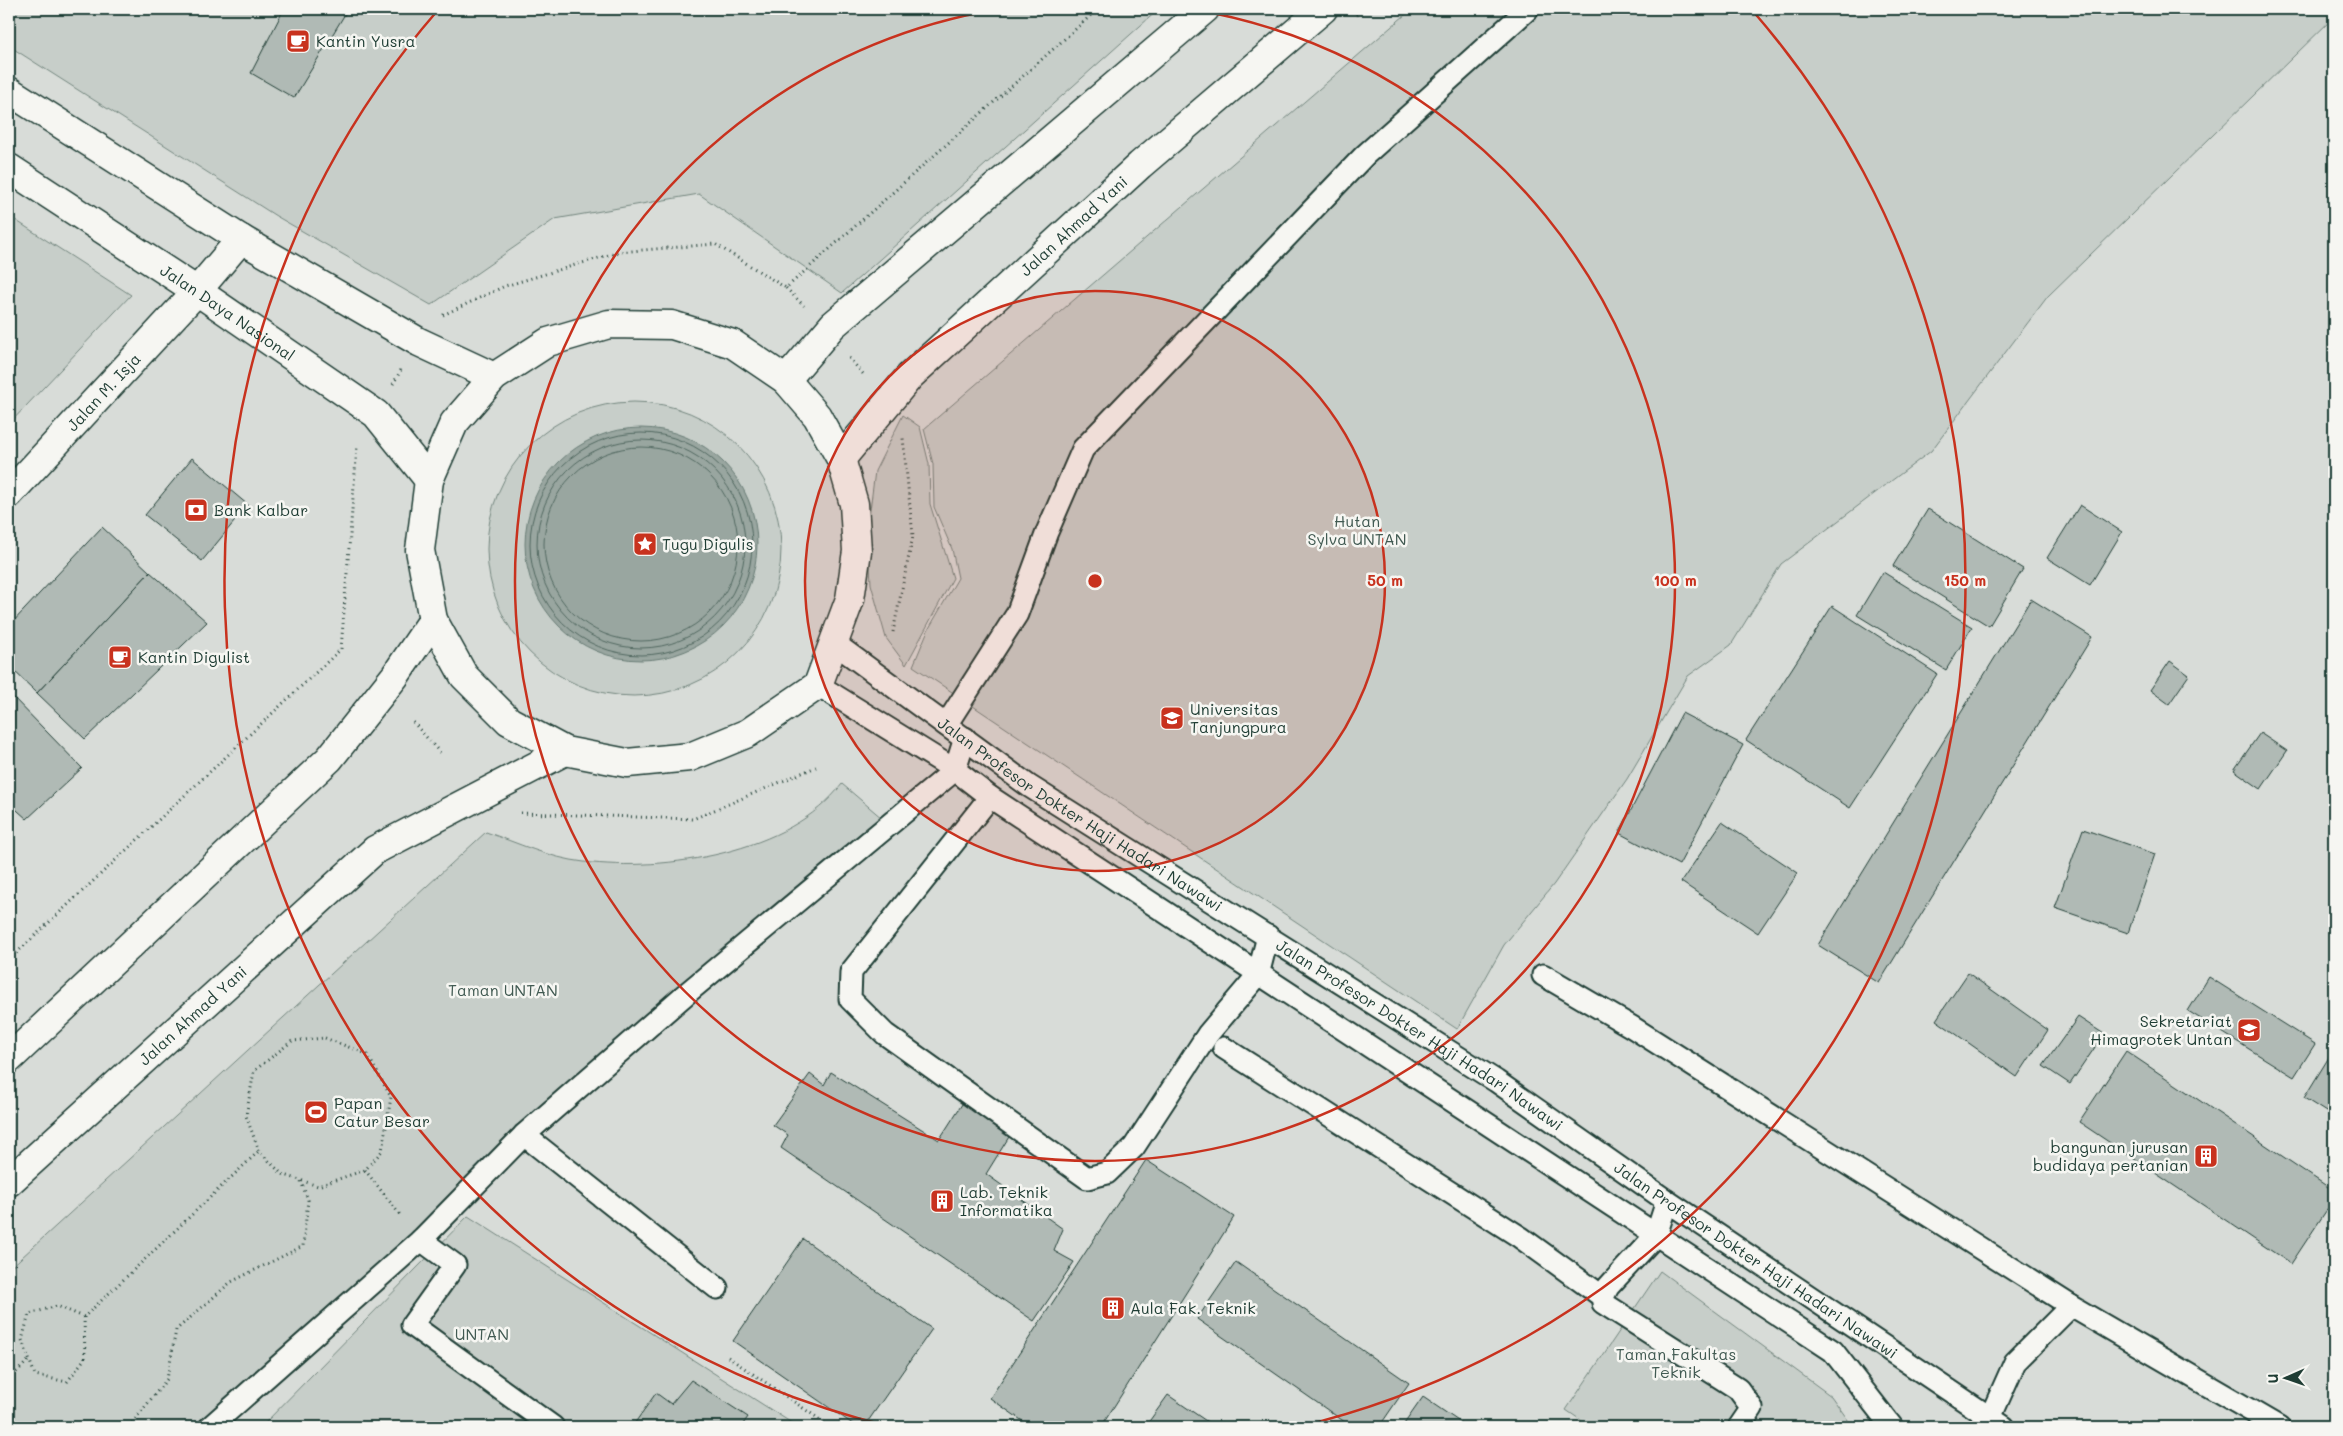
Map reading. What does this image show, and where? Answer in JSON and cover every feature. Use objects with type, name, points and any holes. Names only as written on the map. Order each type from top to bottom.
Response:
[{"type":"main road","points":[[786,380],[833,325],[1206,9]]},
{"type":"main road","name":"Jalan Ahmad Yani","points":[[841,459],[910,376],[1140,165],[1323,9]]},
{"type":"main road","points":[[9,91],[241,239],[419,342],[494,377]]},
{"type":"main road","name":"Jalan Daya Nasional","points":[[9,168],[198,291],[376,414],[429,480]]},
{"type":"main road","name":"Jalan M. Isja","points":[[9,494],[198,291],[241,239]]},
{"type":"main road","points":[[609,324],[672,325],[733,344],[786,380],[817,416],[841,459],[854,504],[857,551],[850,599],[818,684],[748,734],[690,757],[627,763],[565,751],[509,721],[502,715],[464,676],[433,620],[420,550],[429,480],[454,423],[494,377],[548,342],[609,324]]},
{"type":"main road","points":[[9,1059],[329,759],[395,676],[433,620]]},
{"type":"main road","name":"Jalan Ahmad Yani","points":[[9,1182],[375,850],[565,751]]},
{"type":"lane","points":[[946,725],[1017,614],[1047,532],[1083,449],[1365,155],[1528,9]]},
{"type":"lane","name":"Jalan Profesor Dokter Haji Hadari Nawawi","points":[[834,643],[1029,786],[1496,1081],[1667,1201],[1997,1422]]},
{"type":"lane","name":"Jalan Profesor Dokter Haji Hadari Nawawi","points":[[818,684],[955,770],[990,797],[1258,975],[1833,1351],[1892,1427]]},
{"type":"lane","points":[[210,1427],[421,1240],[524,1135],[687,993],[955,770],[965,738]]},
{"type":"lane","points":[[990,797],[851,972],[850,999],[885,1034],[1087,1178],[1107,1173],[1134,1147],[1208,1034],[1258,975],[1268,936]]},
{"type":"lane","points":[[1543,975],[1632,1027],[2071,1306],[2279,1427]]},
{"type":"lane","points":[[1224,1048],[1520,1237],[1603,1297]]},
{"type":"lane","points":[[524,1135],[718,1288]]},
{"type":"lane","points":[[1667,1201],[1656,1235],[1608,1288],[1603,1297],[1603,1303],[1738,1389],[1752,1408],[1739,1427]]},
{"type":"lane","points":[[421,1240],[455,1265],[412,1325],[553,1427]]},
{"type":"lane","points":[[1997,1422],[2015,1362],[2071,1306]]},
{"type":"path","points":[[786,288],[1098,9]]},
{"type":"path","points":[[440,316],[505,286],[619,252],[715,244],[786,288],[806,307]]},
{"type":"path","points":[[848,357],[867,377]]},
{"type":"path","points":[[893,632],[913,536],[902,431]]},
{"type":"path","points":[[9,960],[341,649],[357,446]]},
{"type":"path","points":[[413,722],[442,755]]},
{"type":"path","points":[[516,813],[693,819],[816,767]]},
{"type":"path","points":[[325,1038],[367,1054],[391,1097],[382,1151],[365,1170],[318,1186],[282,1174],[259,1151],[246,1116],[254,1070],[292,1041],[325,1038]]},
{"type":"path","points":[[84,1318],[57,1306],[29,1314],[22,1340],[35,1375],[67,1382],[84,1358],[84,1318],[259,1151]]},
{"type":"path","points":[[365,1170],[421,1240]]},
{"type":"path","points":[[129,1427],[167,1378],[176,1330],[231,1282],[303,1246],[308,1200],[300,1181]]},
{"type":"path","points":[[728,1357],[831,1427]]},
{"type":"path","points":[[9,1379],[29,1360]]},
{"type":"path","points":[[1475,1424],[1480,1427]]},
{"type":"shaded area","name":"Universitas Tanjungpura","points":[[9,9],[2334,9],[2334,1427],[9,1427]]},
{"type":"green space","points":[[9,9],[1159,9],[842,293],[699,194],[555,219],[431,305],[276,216],[9,46]]},
{"type":"green space","name":"Hutan Sylva UNTAN","points":[[1412,9],[2334,9],[2334,17],[2048,296],[1931,451],[1781,564],[1731,645],[1688,676],[1627,779],[1554,884],[1504,945],[1457,1029],[913,666],[928,630],[958,578],[952,549],[934,507],[933,464],[924,429]]},
{"type":"green space","points":[[9,216],[131,295],[9,424]]},
{"type":"green space","points":[[634,402],[663,405],[690,413],[716,427],[738,445],[756,467],[770,493],[778,520],[781,549],[778,578],[770,605],[756,631],[738,653],[716,671],[690,685],[663,693],[634,696],[605,693],[578,685],[552,671],[530,653],[512,631],[498,605],[490,578],[487,549],[490,520],[498,493],[512,467],[530,445],[552,427],[578,413],[605,405]]},
{"type":"green space","points":[[903,415],[920,427],[929,464],[930,504],[953,578],[906,665],[886,638],[871,584],[868,526],[875,471]]},
{"type":"green space","name":"Taman UNTAN","points":[[842,784],[889,824],[195,1427],[9,1427],[9,1269],[486,832],[546,854],[584,862],[651,864],[688,860],[724,853],[759,842],[791,827],[819,808]]},
{"type":"green space","name":"UNTAN","points":[[468,1216],[798,1427],[261,1427]]},
{"type":"green space","name":"Taman Fakultas Teknik","points":[[1660,1271],[1831,1396],[1853,1427],[1591,1427],[1566,1410]]},
{"type":"water","points":[[641,428],[675,433],[685,437],[696,442],[723,462],[743,489],[748,500],[752,510],[757,544],[752,578],[748,588],[743,599],[723,626],[696,646],[685,651],[675,655],[641,660],[607,655],[597,651],[586,646],[559,626],[539,599],[534,588],[530,578],[525,544],[530,510],[534,500],[539,489],[559,462],[586,442],[597,437],[607,433]]},
{"type":"building","name":"Kantin Yusra","points":[[284,9],[348,9],[294,98],[251,73]]},
{"type":"building","name":"Bank Kalbar","points":[[192,458],[248,505],[202,561],[145,515]]},
{"type":"building","points":[[2080,505],[2122,532],[2090,585],[2047,558]]},
{"type":"building","points":[[1928,509],[2023,569],[1989,626],[1893,566]]},
{"type":"building","points":[[102,527],[150,572],[37,693],[9,666],[9,626]]},
{"type":"building","name":"Kantin Digulist","points":[[150,572],[207,622],[85,739],[37,693]]},
{"type":"building","points":[[1883,572],[1972,627],[1946,670],[1857,615]]},
{"type":"building","points":[[2031,599],[2092,637],[1879,983],[1818,945]]},
{"type":"building","points":[[1832,606],[1937,674],[1850,808],[1746,740]]},
{"type":"building","points":[[2170,661],[2189,675],[2169,704],[2150,690]]},
{"type":"building","points":[[9,693],[82,768],[27,819],[9,803]]},
{"type":"building","points":[[1682,713],[1743,745],[1679,865],[1619,833]]},
{"type":"building","points":[[2260,733],[2287,751],[2261,789],[2234,770]]},
{"type":"building","points":[[1722,822],[1798,873],[1758,933],[1681,882]]},
{"type":"building","points":[[2083,829],[2155,854],[2128,933],[2055,908]]},
{"type":"building","points":[[1968,973],[2048,1030],[2017,1077],[1936,1020]]},
{"type":"building","points":[[2209,977],[2315,1044],[2294,1077],[2188,1011]]},
{"type":"building","points":[[2078,1017],[2104,1034],[2070,1084],[2043,1066]]},
{"type":"building","points":[[2334,1049],[2334,1117],[2304,1098]]},
{"type":"building","name":"bangunan jurusan budidaya pertanian","points":[[2126,1051],[2334,1191],[2334,1199],[2291,1264],[2079,1122]]},
{"type":"building","name":"Lab. Teknik Informatika","points":[[831,1072],[939,1140],[964,1101],[1012,1132],[986,1174],[1063,1229],[1054,1251],[1074,1262],[1034,1321],[781,1148],[788,1135],[773,1125],[810,1074],[824,1085]]},
{"type":"building","name":"Aula Fak. Teknik","points":[[1146,1160],[1234,1217],[1101,1427],[1031,1427],[990,1398]]},
{"type":"building","points":[[803,1239],[932,1329],[864,1427],[857,1427],[733,1341]]},
{"type":"building","points":[[1236,1262],[1409,1383],[1379,1427],[1352,1427],[1197,1319]]},
{"type":"building","points":[[691,1380],[748,1417],[741,1427],[632,1427],[656,1393],[671,1404]]},
{"type":"building","points":[[1168,1395],[1215,1427],[1145,1427]]},
{"type":"building","points":[[1423,1397],[1467,1427],[1402,1427]]},
{"type":"place","name":"Kantin Yusra","points":[[298,41]]},
{"type":"place","name":"Bank Kalbar","points":[[196,510]]},
{"type":"place","name":"Tugu Digulis","points":[[645,544]]},
{"type":"place","name":"Kantin Digulist","points":[[120,657]]},
{"type":"place","name":"Universitas Tanjungpura","points":[[1172,718]]},
{"type":"place","name":"Sekretariat Himagrotek Untan","points":[[2249,1030]]},
{"type":"place","name":"Papan Catur Besar","points":[[316,1112]]},
{"type":"place","name":"bangunan jurusan budidaya pertanian","points":[[2206,1156]]},
{"type":"place","name":"Lab. Teknik Informatika","points":[[942,1201]]},
{"type":"place","name":"Aula Fak. Teknik","points":[[1113,1308]]}]
